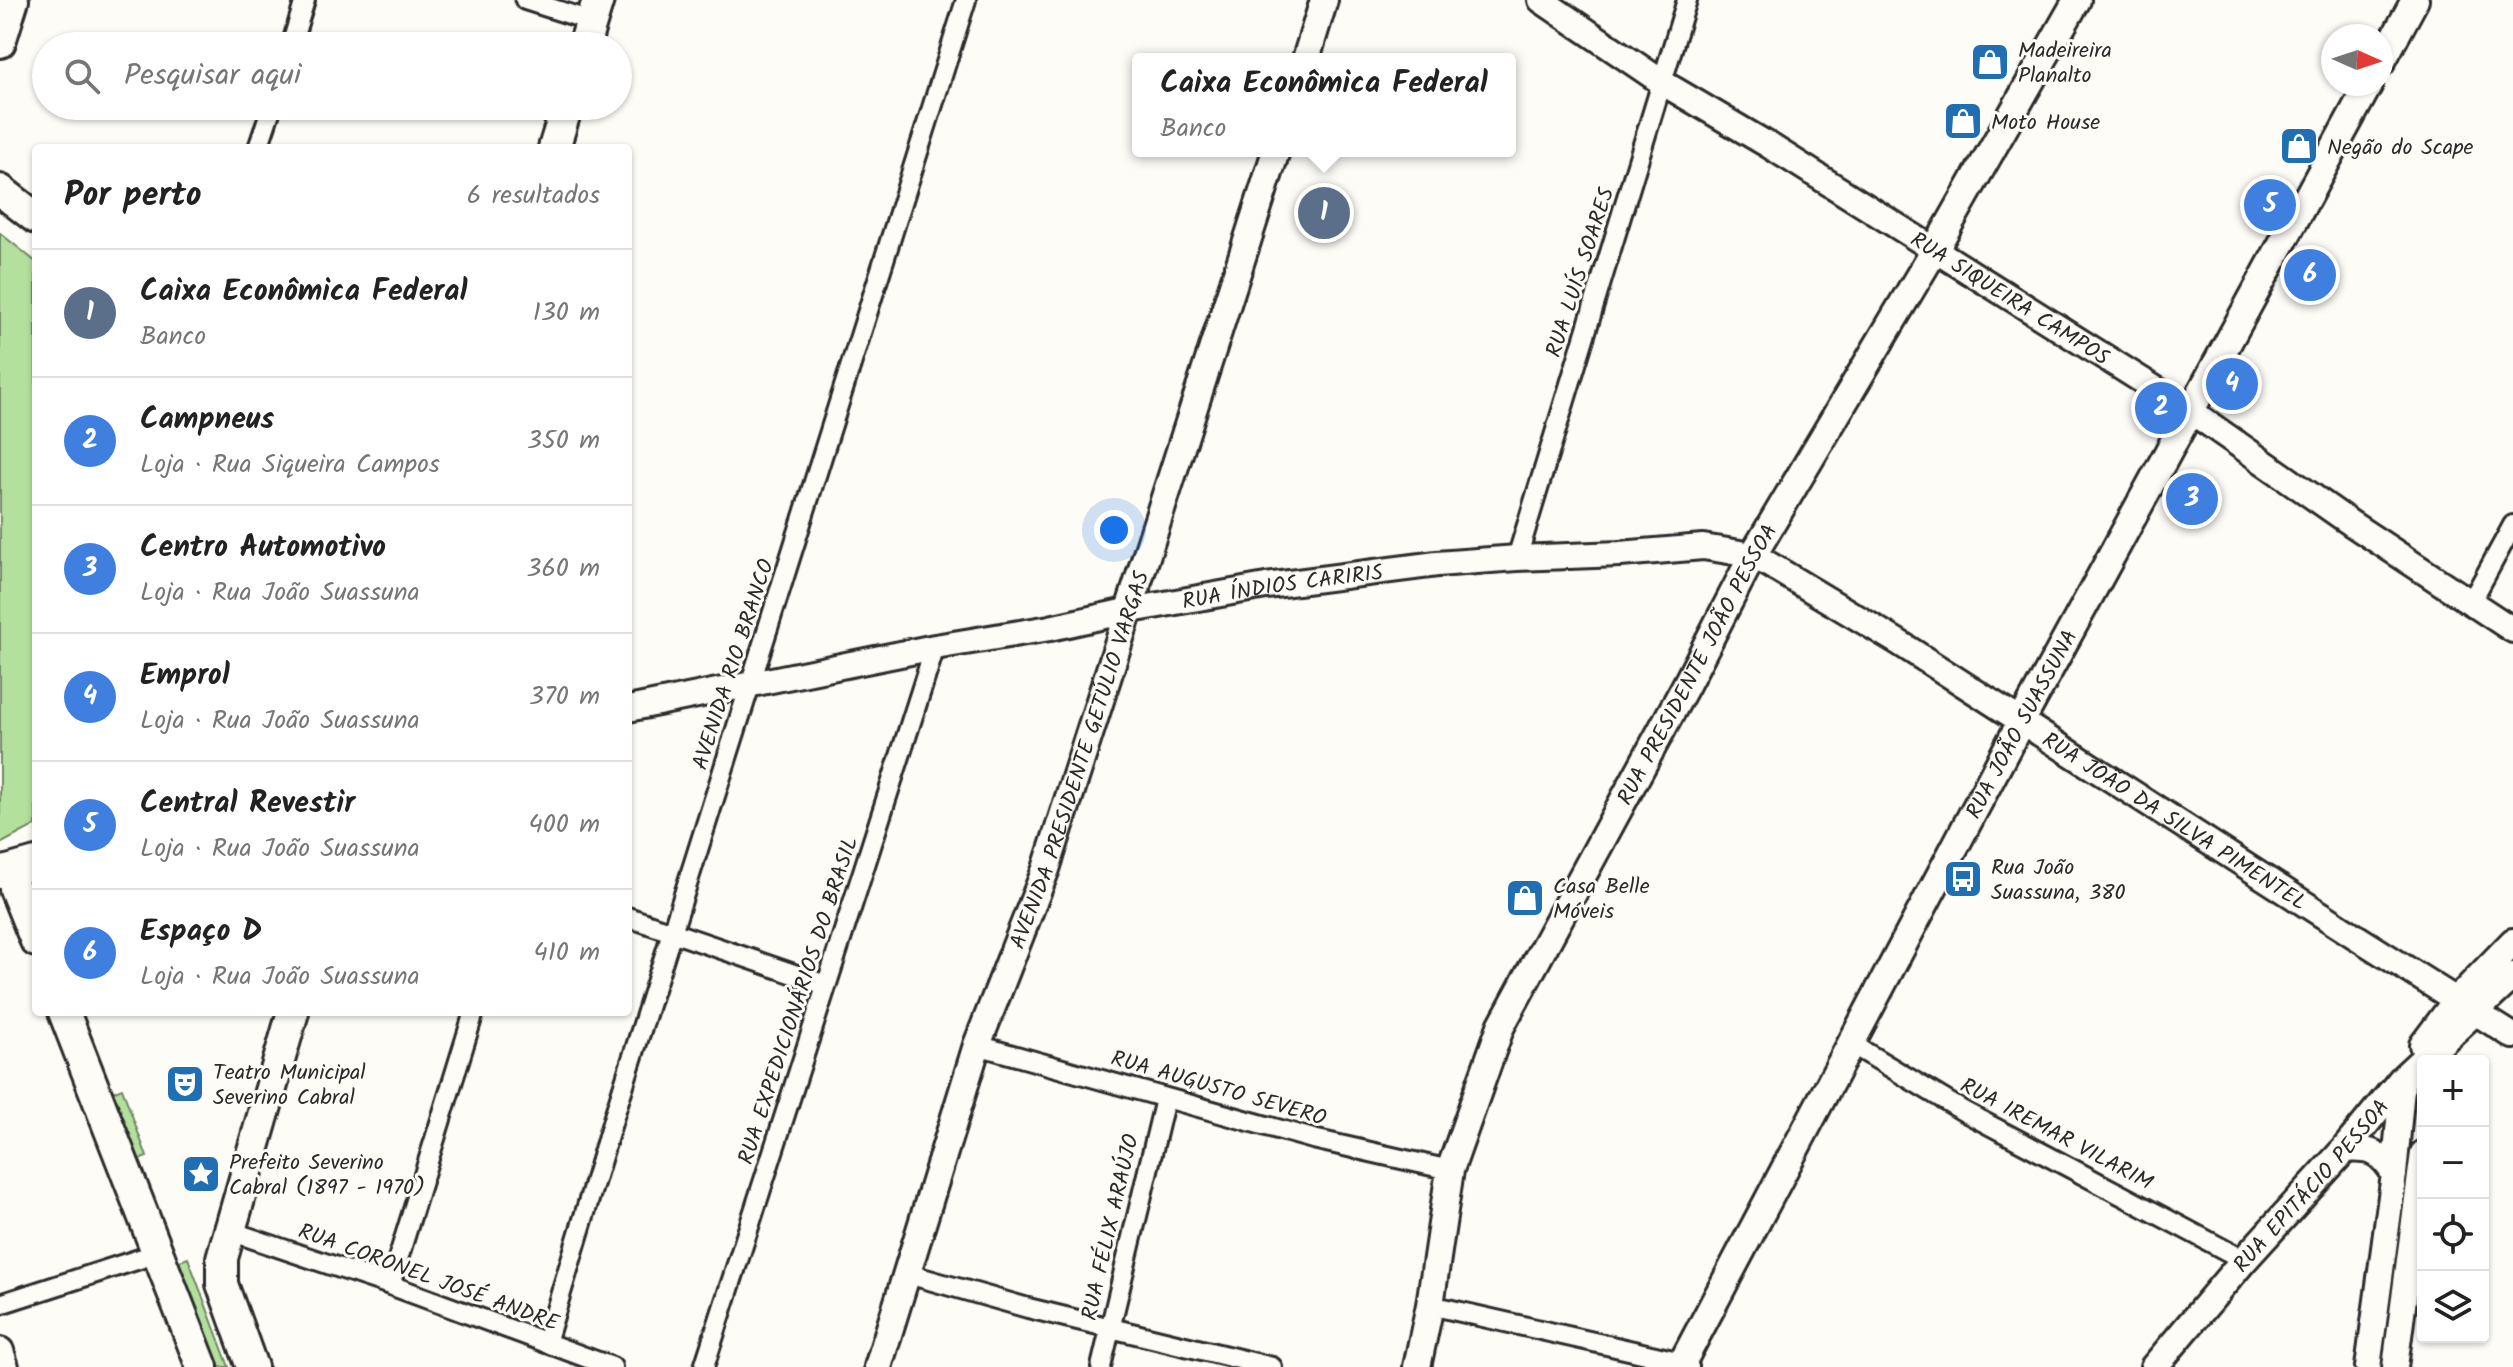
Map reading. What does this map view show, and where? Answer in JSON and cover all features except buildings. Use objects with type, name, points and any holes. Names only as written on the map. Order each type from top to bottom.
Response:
[{"type":"main road","points":[[0,42],[13,0]]},
{"type":"main road","points":[[1308,53],[1324,0]]},
{"type":"main road","name":"RUA PRESIDENTE JOÃO PESSOA","points":[[1417,1367],[1430,1305],[1450,1170],[1501,1026],[1753,555],[1934,251],[2077,0]]},
{"type":"main road","points":[[2393,41],[2415,0]]},
{"type":"main road","name":"RUA JOÃO SUASSUNA","points":[[1684,1365],[1850,1043],[2022,720],[2363,96]]},
{"type":"main road","points":[[555,144],[563,120]]},
{"type":"main road","name":"AVENIDA PRESIDENTE GETÚLIO VARGAS","points":[[878,1367],[977,1045],[1046,869],[1274,157]]},
{"type":"main road","points":[[0,190],[32,215]]},
{"type":"main road","points":[[32,867],[13,884],[32,931]]},
{"type":"main road","points":[[2466,1007],[2513,942]]},
{"type":"main road","points":[[2403,1078],[2424,1043],[2466,1007],[2513,976]]},
{"type":"main road","name":"RUA EPITÁCIO PESSOA","points":[[2166,1363],[2244,1260],[2344,1150],[2403,1078],[2439,1053],[2466,1007]]},
{"type":"main road","points":[[66,1016],[202,1367]]},
{"type":"main road","points":[[252,1367],[222,1284],[222,1258],[292,1016]]},
{"type":"main road","points":[[0,1351],[5,1367]]},
{"type":"street","points":[[295,32],[305,0]]},
{"type":"street","points":[[525,0],[591,22]]},
{"type":"street","name":"AVENIDA RIO BRANCO","points":[[546,1343],[672,932],[966,0]]},
{"type":"street","name":"RUA SIQUEIRA CAMPOS","points":[[1541,0],[1663,83],[1783,154],[2192,412],[2352,524],[2513,630]]},
{"type":"street","name":"RUA LUÍS SOARES","points":[[1517,558],[1687,0]]},
{"type":"street","points":[[259,144],[267,120]]},
{"type":"street","points":[[2471,602],[2513,525]]},
{"type":"street","name":"RUA ÍNDIOS CARIRIS","points":[[632,708],[935,647],[1266,586],[1437,564],[1517,558],[1703,547],[1753,555]]},
{"type":"street","name":"RUA JOÃO DA SILVA PIMENTEL","points":[[1753,555],[2022,720],[2513,1036]]},
{"type":"street","name":"RUA EXPEDICIONÁRIOS DO BRASIL","points":[[704,1367],[935,647]]},
{"type":"street","points":[[632,918],[826,985]]},
{"type":"street","points":[[390,1285],[473,1016]]},
{"type":"street","name":"RUA IREMAR VILARIM","points":[[1850,1043],[1963,1111],[2244,1260]]},
{"type":"street","name":"RUA AUGUSTO SEVERO","points":[[977,1045],[1313,1139],[1450,1170]]},
{"type":"street","points":[[2368,1367],[2394,1174],[2403,1078]]},
{"type":"street","name":"RUA FÉLIX ARAÚJO","points":[[1101,1367],[1165,1099]]},
{"type":"street","points":[[2344,1150],[2360,1149],[2380,1154],[2394,1174]]},
{"type":"street","points":[[2395,1367],[2417,1199]]},
{"type":"street","name":"RUA CORONEL JOSÉ ANDRE","points":[[230,1231],[390,1285],[612,1367]]},
{"type":"street","points":[[0,1304],[158,1253]]},
{"type":"street","points":[[908,1274],[1028,1308],[1272,1367]]},
{"type":"street","points":[[1430,1305],[1684,1365]]},
{"type":"green space","points":[[0,233],[32,259],[32,827],[0,844]]},
{"type":"green space","points":[[122,1088],[147,1157],[136,1161],[110,1093]]},
{"type":"green space","points":[[188,1258],[229,1367],[216,1367],[177,1262]]},
{"type":"place","name":"Madeireira Planalto","points":[[1990,62]]},
{"type":"place","name":"Moto House","points":[[1963,121]]},
{"type":"place","name":"Negão do Scape","points":[[2299,146]]},
{"type":"place","name":"Central Revestir","points":[[2270,205]]},
{"type":"place","name":"Caixa Econômica Federal","points":[[1324,213]]},
{"type":"place","name":"Espaço D","points":[[2310,275]]},
{"type":"place","name":"Emprol","points":[[2232,384]]},
{"type":"place","name":"Campneus","points":[[2161,408]]},
{"type":"place","name":"Centro Automotivo","points":[[2192,499]]},
{"type":"place","name":"Rua João Suassuna, 380","points":[[1963,879]]},
{"type":"place","name":"Casa Belle Móveis","points":[[1525,898]]},
{"type":"place","name":"Teatro Municipal Severino Cabral","points":[[185,1084]]},
{"type":"place","name":"Prefeito Severino Cabral (1897 - 1970)","points":[[201,1174]]}]
